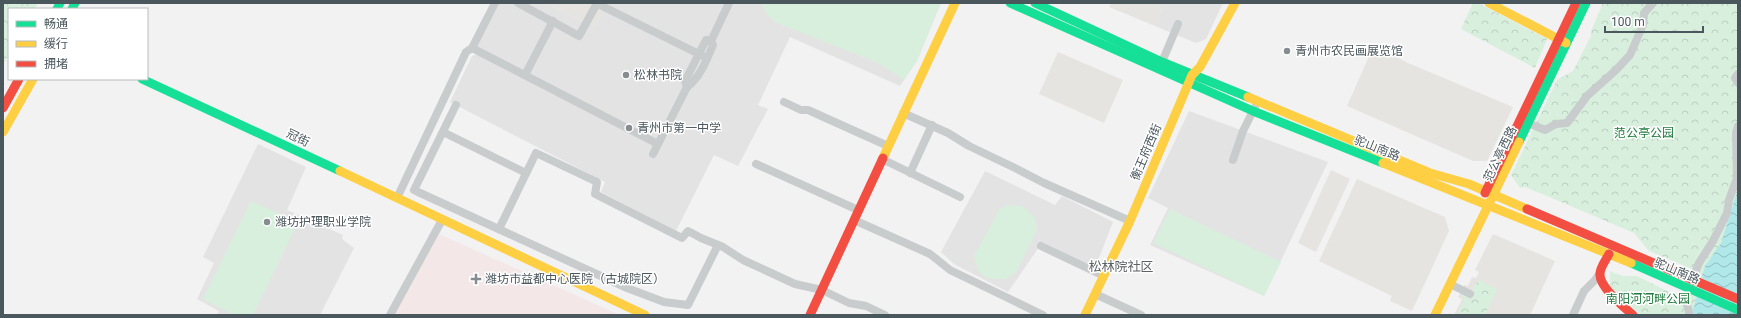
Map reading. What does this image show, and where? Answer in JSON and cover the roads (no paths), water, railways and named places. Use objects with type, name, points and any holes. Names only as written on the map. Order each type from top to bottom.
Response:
[{"type":"main road","points":[[810,315],[955,3]]},
{"type":"main road","name":"驼山南路","points":[[1010,3],[1027,6],[1191,79],[1257,101],[1430,173],[1469,184],[1738,299]]},
{"type":"main road","name":"驼山南路","points":[[1035,3],[1162,62],[1191,79],[1253,111],[1609,254],[1738,310]]},
{"type":"main road","name":"衡王府西街","points":[[1086,315],[1130,221],[1191,79],[1200,67],[1235,3]]},
{"type":"main road","points":[[1489,3],[1562,42]]},
{"type":"main road","name":"范公亭西路","points":[[1489,193],[1528,123],[1562,42],[1576,3]]},
{"type":"main road","name":"范公亭西路","points":[[1435,315],[1489,193],[1562,42],[1586,3]]},
{"type":"main road","points":[[3,108],[18,80]]},
{"type":"main road","points":[[3,132],[32,80]]},
{"type":"main road","name":"冠街","points":[[144,80],[259,132],[645,315]]},
{"type":"main road","name":"范公亭西路","points":[[1428,315],[1484,205]]},
{"type":"main road","points":[[1609,254],[1600,273],[1601,281],[1633,315]]},
{"type":"street","points":[[397,198],[466,52],[472,48],[495,3]]},
{"type":"street","points":[[518,3],[579,36],[597,5],[707,58]]},
{"type":"street","points":[[653,154],[687,87],[693,83],[707,58],[713,44],[711,41],[729,3]]},
{"type":"street","points":[[1528,123],[1545,130],[1556,124],[1567,123],[1586,96],[1616,70],[1630,55],[1643,25],[1644,13],[1652,3]]},
{"type":"street","points":[[525,75],[553,21]]},
{"type":"street","points":[[1162,62],[1178,24]]},
{"type":"street","points":[[687,87],[685,81],[698,54],[706,40],[711,41]]},
{"type":"street","points":[[472,48],[658,144]]},
{"type":"street","points":[[1738,74],[1735,78],[1738,83]]},
{"type":"street","points":[[1233,160],[1243,131],[1257,101]]},
{"type":"street","points":[[784,102],[801,110],[808,110],[888,146]]},
{"type":"street","points":[[456,105],[414,190],[632,290],[664,302],[688,305],[718,245]]},
{"type":"street","points":[[904,113],[932,125],[969,146],[1044,183],[1130,221]]},
{"type":"street","points":[[910,173],[932,125]]},
{"type":"street","points":[[1690,315],[1685,298],[1699,263],[1713,241],[1727,213],[1737,178],[1736,133],[1738,126]]},
{"type":"street","points":[[443,132],[526,173]]},
{"type":"street","points":[[499,229],[536,153],[597,182],[595,194],[682,238],[688,231],[718,245],[743,260],[795,284],[822,290],[849,303],[866,306],[885,315]]},
{"type":"street","points":[[882,159],[960,197]]},
{"type":"street","points":[[756,164],[858,210]]},
{"type":"street","points":[[390,315],[442,220]]},
{"type":"street","points":[[854,220],[930,254],[950,270],[1043,315]]},
{"type":"street","points":[[1040,246],[1104,276]]},
{"type":"street","points":[[1573,315],[1584,291],[1600,273]]},
{"type":"street","points":[[1450,284],[1470,294]]},
{"type":"street","points":[[1095,294],[1141,315]]},
{"type":"water","points":[[1738,189],[1738,315],[1695,315],[1693,310],[1705,266],[1721,243]]},
{"type":"place","name":"青州市农民画展览馆","points":[[1287,51]]},
{"type":"place","name":"松林书院","points":[[626,75]]},
{"type":"place","name":"青州市第一中学","points":[[629,128]]},
{"type":"place","name":"潍坊护理职业学院","points":[[267,222]]},
{"type":"place","name":"潍坊市益都中心医院（古城院区）","points":[[476,279]]},
{"type":"district","name":"松林院社区","points":[[1121,266]]},
{"type":"park label","name":"范公亭公园","points":[[1644,133]]},
{"type":"park label","name":"南阳河河畔公园","points":[[1648,299]]}]
